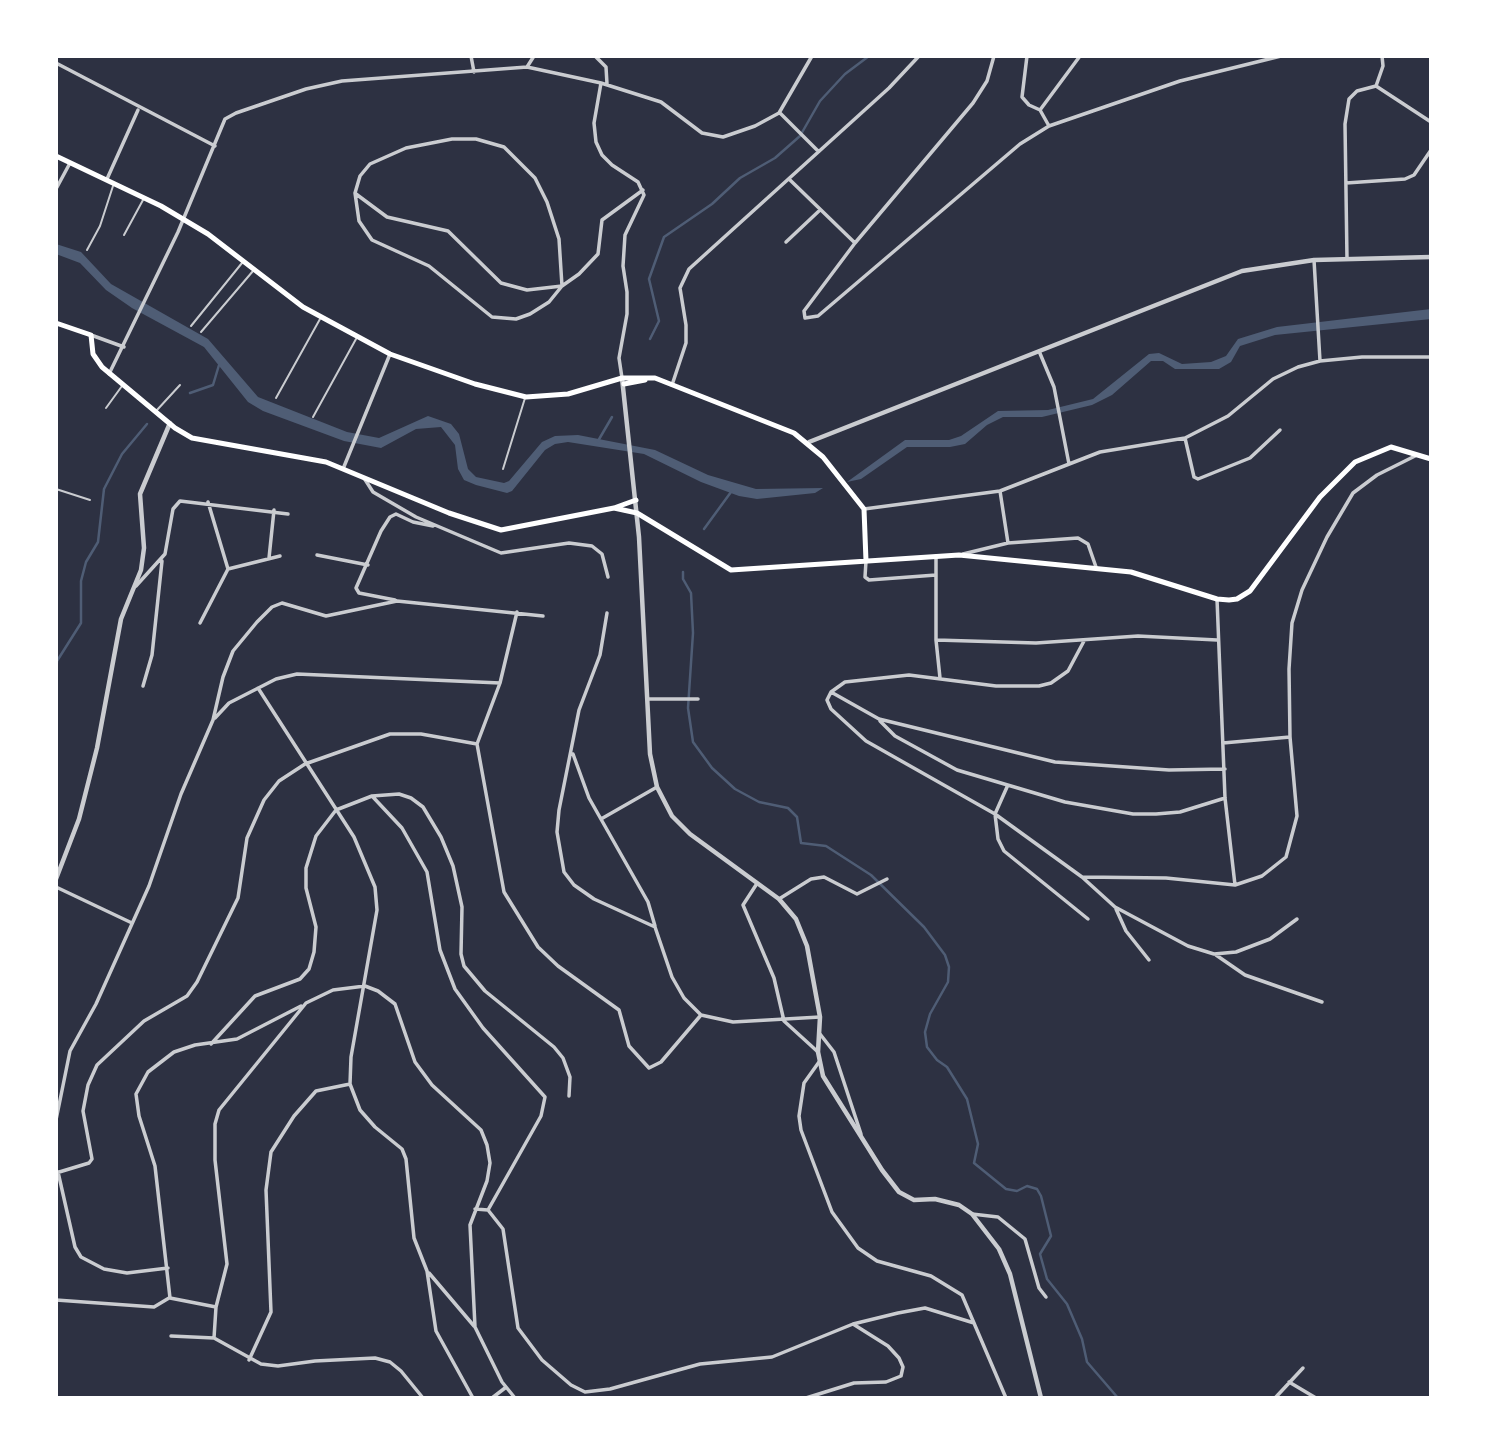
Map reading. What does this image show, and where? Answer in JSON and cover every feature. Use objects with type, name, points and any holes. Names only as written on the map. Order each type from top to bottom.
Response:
[{"type":"main road","points":[[56,156],[208,234],[321,318],[390,354],[475,384],[526,397],[568,394],[623,381],[655,378],[794,433],[809,442],[864,509],[866,561]]},
{"type":"main road","points":[[56,323],[90,335],[97,362],[192,438],[301,456],[343,469],[449,513],[501,530],[614,508],[635,500]]},
{"type":"main road","points":[[614,508],[637,513],[731,570],[959,555],[1096,567],[1143,575],[1217,599],[1237,599],[1250,591],[1320,497],[1355,462],[1391,447],[1431,459]]},
{"type":"street","points":[[471,56],[474,72]]},
{"type":"street","points":[[527,67],[534,56]]},
{"type":"street","points":[[595,56],[606,67],[607,85]]},
{"type":"street","points":[[109,374],[145,302],[225,119],[236,113],[306,89],[368,78],[527,67],[601,83],[661,102],[702,133],[723,137],[755,127],[779,113],[812,56]]},
{"type":"street","points":[[672,385],[687,332],[681,298],[683,279],[702,254],[789,178],[919,56]]},
{"type":"street","points":[[994,56],[987,81],[973,103],[855,243],[805,309],[803,315],[807,319],[818,316],[1020,144],[1049,126],[1180,81],[1281,56]]},
{"type":"street","points":[[1027,56],[1023,97],[1029,105],[1040,110],[1049,126]]},
{"type":"street","points":[[1040,110],[1080,56]]},
{"type":"street","points":[[1376,86],[1382,56]]},
{"type":"street","points":[[56,63],[139,109],[215,146]]},
{"type":"street","points":[[601,83],[594,123],[596,142],[602,155],[638,182],[643,190],[641,204],[625,235],[623,266],[627,314],[618,364],[630,435],[637,513],[645,699],[650,754],[657,787],[672,816],[690,834],[756,885],[779,899],[803,932],[820,1017],[818,1062],[831,1091],[899,1192],[914,1200],[934,1199],[959,1205],[972,1214],[999,1249],[1010,1274],[1041,1398]]},
{"type":"street","points":[[1347,260],[1346,107],[1357,91],[1376,86],[1431,122]]},
{"type":"street","points":[[106,181],[139,109]]},
{"type":"street","points":[[779,113],[818,151]]},
{"type":"street","points":[[562,285],[559,239],[547,201],[535,178],[504,147],[476,139],[452,139],[406,148],[370,164],[360,176],[355,193],[359,221],[372,240],[429,266],[492,317],[516,319],[549,302],[562,285],[579,274],[598,254],[603,220],[643,190]]},
{"type":"street","points":[[1346,183],[1405,179],[1414,175],[1431,150]]},
{"type":"street","points":[[56,189],[70,163]]},
{"type":"street","points":[[789,178],[855,243]]},
{"type":"street","points":[[355,193],[387,217],[448,231],[489,272],[513,289],[527,290],[562,285]]},
{"type":"street","points":[[786,242],[820,210]]},
{"type":"street","points":[[809,442],[1242,271],[1314,260],[1431,257]]},
{"type":"street","points":[[1314,260],[1320,361]]},
{"type":"street","points":[[90,335],[124,347]]},
{"type":"street","points":[[1039,351],[1052,378],[1069,464]]},
{"type":"street","points":[[343,469],[390,354]]},
{"type":"street","points":[[864,509],[1000,491],[1100,452],[1185,438],[1228,416],[1272,379],[1298,367],[1320,361],[1431,357]]},
{"type":"street","points":[[56,879],[86,793],[121,619],[136,586],[144,548],[140,494],[170,423]]},
{"type":"street","points":[[1185,438],[1194,477],[1198,479],[1250,458],[1280,430]]},
{"type":"street","points":[[1082,877],[1166,878],[1235,885],[1274,869],[1286,858],[1297,816],[1290,737],[1290,643],[1302,590],[1327,537],[1353,493],[1377,475],[1419,454]]},
{"type":"street","points":[[363,478],[373,492],[437,527],[501,553],[569,543],[592,546],[602,554],[608,577]]},
{"type":"street","points":[[1000,491],[1008,544]]},
{"type":"street","points":[[143,686],[152,655],[162,559],[176,505],[180,501],[208,502],[288,514]]},
{"type":"street","points":[[200,623],[228,569],[208,502]]},
{"type":"street","points":[[269,558],[274,510]]},
{"type":"street","points":[[437,527],[412,522],[396,514],[392,516],[382,531],[356,588],[357,592],[397,601],[543,616]]},
{"type":"street","points":[[959,555],[1008,544],[1078,538],[1087,544],[1096,567]]},
{"type":"street","points":[[317,555],[368,565]]},
{"type":"street","points":[[228,569],[279,556]]},
{"type":"street","points":[[936,556],[936,640],[940,678]]},
{"type":"street","points":[[136,586],[162,559]]},
{"type":"street","points":[[866,561],[865,577],[869,580],[937,575]]},
{"type":"street","points":[[1217,599],[1225,798],[1235,885]]},
{"type":"street","points":[[56,1120],[70,1051],[96,1004],[132,923],[213,720],[223,677],[233,651],[272,607],[282,603],[326,616],[397,601]]},
{"type":"street","points":[[517,612],[500,683],[477,744],[500,879],[510,904],[538,947],[558,966],[619,1010],[629,1046],[649,1068],[661,1062],[701,1014]]},
{"type":"street","points":[[607,613],[600,655],[579,710],[557,832],[565,872],[574,885],[594,899],[655,927]]},
{"type":"street","points":[[936,640],[1084,641],[1138,636],[1217,640]]},
{"type":"street","points":[[1084,641],[1068,671],[1051,683],[996,685],[909,675],[866,678],[845,682],[827,696],[828,705],[866,741],[995,814],[1082,877],[1115,906],[1188,946],[1214,954],[1245,975],[1322,1002]]},
{"type":"street","points":[[213,720],[229,703],[276,679],[306,674],[500,683]]},
{"type":"street","points":[[258,688],[354,837],[375,887],[377,910],[351,1057],[350,1084],[360,1110],[375,1127],[402,1149],[406,1159],[414,1238],[427,1271],[436,1331],[473,1398]]},
{"type":"street","points":[[831,692],[879,719],[1055,762],[1169,770],[1225,769]]},
{"type":"street","points":[[645,699],[698,699]]},
{"type":"street","points":[[879,719],[895,736],[925,754],[957,771],[1007,787],[1133,814],[1180,812],[1225,798]]},
{"type":"street","points":[[168,1268],[127,1273],[104,1269],[80,1257],[75,1247],[57,1172],[89,1163],[91,1151],[84,1127],[84,1099],[97,1065],[144,1021],[187,996],[197,982],[238,898],[247,838],[264,800],[279,781],[305,764],[369,738],[404,732],[477,744]]},
{"type":"street","points":[[1223,743],[1290,737]]},
{"type":"street","points":[[572,752],[589,798],[648,902],[655,927],[684,998],[701,1014],[722,1021],[784,1021],[820,1017]]},
{"type":"street","points":[[601,819],[657,787]]},
{"type":"street","points":[[1007,787],[995,814],[998,839],[1004,851],[1088,919]]},
{"type":"street","points":[[211,1044],[255,996],[300,979],[309,969],[314,952],[316,927],[306,888],[306,868],[316,836],[336,810],[372,796],[398,794],[411,798],[428,814],[445,847],[459,889],[464,966],[485,991],[554,1046],[563,1058],[570,1077],[569,1096]]},
{"type":"street","points":[[372,796],[402,828],[427,872],[440,950],[455,989],[477,1020],[541,1089],[545,1097],[541,1116],[488,1210]]},
{"type":"street","points":[[779,899],[802,882],[824,877],[852,892],[866,892],[887,879]]},
{"type":"street","points":[[756,885],[743,905],[774,978],[784,1021],[818,1052]]},
{"type":"street","points":[[56,887],[132,923]]},
{"type":"street","points":[[1115,906],[1126,931],[1149,960]]},
{"type":"street","points":[[1214,954],[1236,952],[1270,939],[1297,919]]},
{"type":"street","points":[[170,1298],[155,1167],[139,1116],[136,1094],[148,1072],[184,1047],[211,1044],[255,1032],[332,990],[365,986],[378,990],[396,1003],[415,1062],[432,1084],[481,1130],[490,1163],[487,1181],[470,1225],[475,1327]]},
{"type":"street","points":[[214,1338],[216,1307],[227,1264],[215,1160],[215,1124],[219,1111],[306,1003]]},
{"type":"street","points":[[820,1034],[834,1052],[862,1138]]},
{"type":"street","points":[[818,1062],[804,1083],[799,1116],[801,1130],[832,1212],[845,1234],[858,1248],[877,1261],[947,1284],[962,1296],[1006,1391],[1006,1398]]},
{"type":"street","points":[[249,1360],[271,1312],[265,1190],[271,1152],[294,1116],[316,1091],[350,1084]]},
{"type":"street","points":[[475,1209],[488,1210],[503,1229],[518,1328],[542,1360],[571,1385],[585,1392],[610,1389],[700,1364],[781,1355],[853,1324],[925,1308],[974,1323]]},
{"type":"street","points":[[972,1214],[999,1217],[1025,1239],[1033,1269],[1045,1297]]},
{"type":"street","points":[[427,1271],[475,1327],[505,1388],[515,1398]]},
{"type":"street","points":[[56,1300],[154,1307],[170,1298],[216,1307]]},
{"type":"street","points":[[806,1398],[854,1383],[886,1382],[901,1376],[903,1367],[888,1346],[853,1324]]},
{"type":"street","points":[[171,1336],[214,1338],[249,1360],[278,1366],[357,1357],[375,1358],[390,1362],[401,1371],[423,1398]]},
{"type":"street","points":[[1275,1398],[1303,1368]]},
{"type":"street","points":[[1289,1382],[1316,1398]]},
{"type":"street","points":[[492,1398],[505,1388]]},
{"type":"lane","points":[[87,250],[100,226],[113,185]]},
{"type":"lane","points":[[124,235],[144,199]]},
{"type":"lane","points":[[191,326],[243,262]]},
{"type":"lane","points":[[201,332],[253,270]]},
{"type":"lane","points":[[276,398],[321,318]]},
{"type":"lane","points":[[313,417],[356,338]]},
{"type":"lane","points":[[106,408],[123,385]]},
{"type":"lane","points":[[156,411],[180,385]]},
{"type":"lane","points":[[503,469],[526,397]]},
{"type":"lane","points":[[56,489],[90,500]]},
{"type":"water","points":[[56,244],[81,252],[111,284],[208,339],[258,397],[347,432],[379,438],[428,416],[451,424],[459,434],[468,469],[476,477],[504,483],[509,481],[542,442],[555,436],[578,435],[655,450],[708,475],[756,489],[823,488],[815,493],[757,499],[739,496],[701,482],[644,454],[568,442],[555,444],[545,450],[512,491],[507,493],[476,485],[464,480],[458,469],[455,445],[441,427],[416,429],[381,448],[344,441],[263,411],[248,402],[204,347],[132,308],[106,290],[80,263],[56,254]]},
{"type":"water","points":[[1431,309],[1431,319],[1275,335],[1240,346],[1231,362],[1219,369],[1175,369],[1163,361],[1151,361],[1112,395],[1092,405],[1042,417],[1003,417],[987,425],[965,444],[950,447],[907,447],[861,479],[847,482],[905,440],[949,440],[961,436],[998,411],[1048,410],[1093,399],[1149,354],[1159,353],[1182,364],[1211,362],[1226,356],[1238,339],[1277,327]]},
{"type":"waterway","points":[[650,339],[659,321],[649,279],[664,237],[712,204],[740,178],[775,158],[800,136],[820,101],[845,74],[869,56]]},
{"type":"waterway","points":[[190,393],[213,385],[219,365]]},
{"type":"waterway","points":[[598,441],[612,417]]},
{"type":"waterway","points":[[56,674],[57,661],[81,623],[81,581],[86,562],[98,542],[104,489],[122,454],[147,424]]},
{"type":"waterway","points":[[704,529],[731,492]]},
{"type":"waterway","points":[[683,572],[683,579],[691,593],[693,633],[688,708],[693,742],[712,768],[735,789],[759,802],[788,808],[797,817],[801,843],[826,846],[871,875],[924,927],[945,955],[949,967],[948,982],[930,1014],[925,1032],[927,1047],[937,1060],[947,1067],[967,1099],[978,1144],[974,1163],[1006,1189],[1017,1191],[1027,1186],[1037,1189],[1041,1196],[1051,1236],[1040,1254],[1047,1279],[1067,1304],[1082,1339],[1087,1362],[1118,1398]]},
{"type":"waterway","points":[[1120,1398],[1131,1398]]}]
